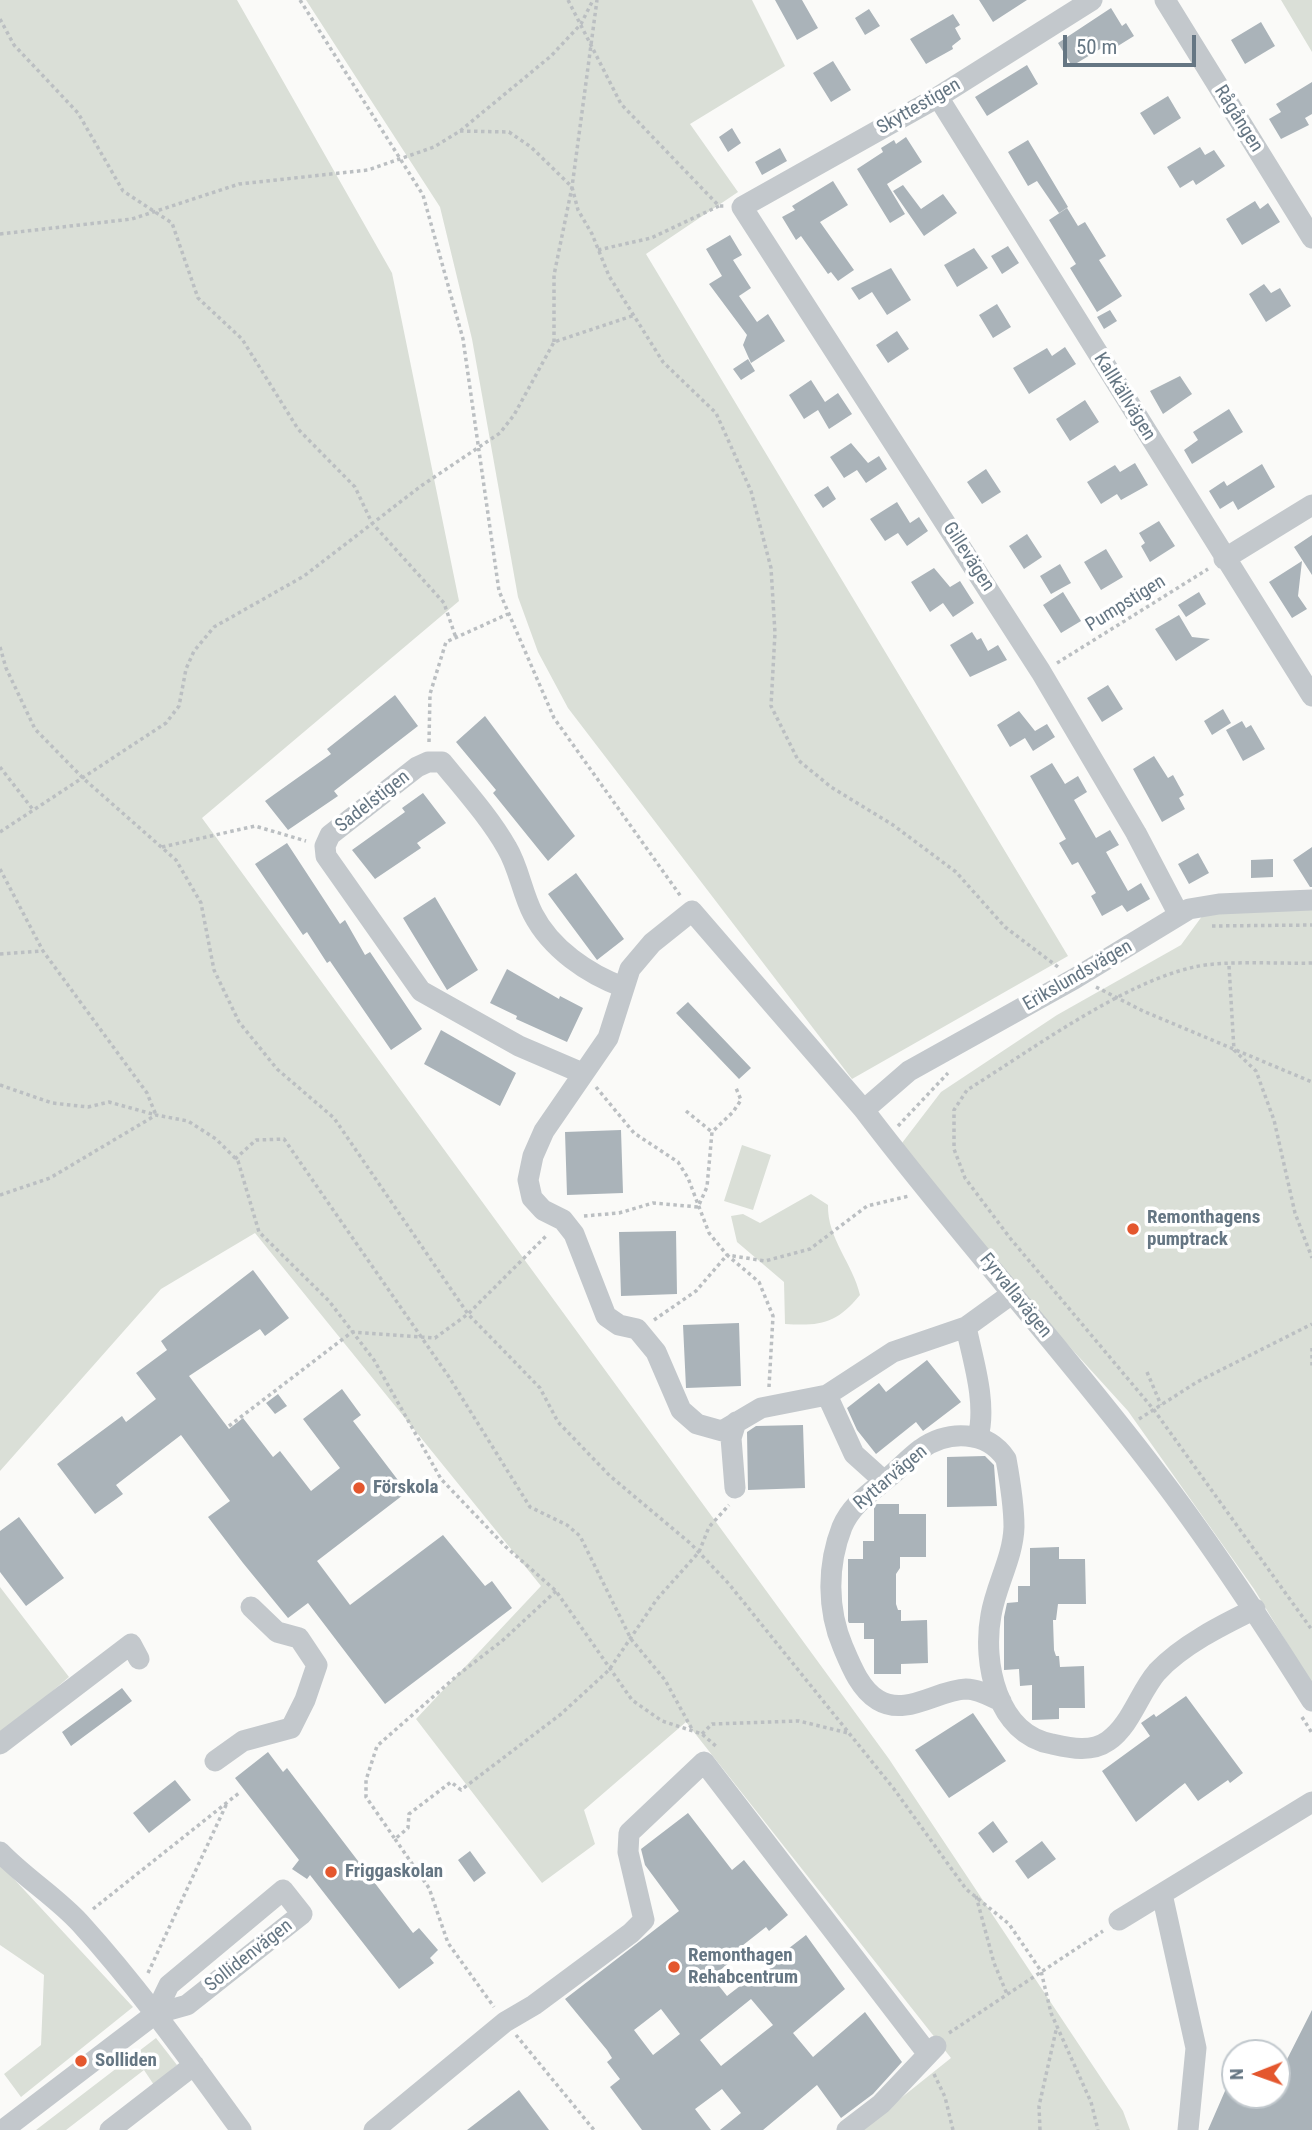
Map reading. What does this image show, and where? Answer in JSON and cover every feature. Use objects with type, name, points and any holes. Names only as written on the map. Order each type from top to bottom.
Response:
[{"type":"street","name":"Skyttestigen","points":[[742,207],[938,97],[1092,0]]},
{"type":"street","name":"Rågången","points":[[1165,0],[1312,238]]},
{"type":"street","name":"Kallkällvägen","points":[[938,97],[1312,696]]},
{"type":"street","name":"Gillevägen","points":[[742,207],[1041,672],[1136,833],[1179,915]]},
{"type":"street","points":[[1224,559],[1312,505]]},
{"type":"street","name":"Sadelstigen","points":[[582,1073],[519,1046],[421,991],[326,856],[330,835],[417,767],[428,762],[442,762],[508,849],[533,915],[551,938],[578,964],[601,979],[623,988]]},
{"type":"street","name":"Erikslundsvägen","points":[[864,1110],[909,1071],[1072,980],[1189,909],[1219,904],[1312,900]]},
{"type":"street","points":[[692,911],[639,955],[623,988],[608,1038],[544,1131],[533,1156],[528,1180],[532,1198],[543,1210],[563,1220],[582,1250],[593,1289],[606,1316],[619,1325],[637,1329],[656,1352],[681,1410],[689,1419],[711,1430],[722,1431],[767,1406],[827,1395],[893,1352],[965,1326],[1013,1293]]},
{"type":"street","name":"Fyrvallavägen","points":[[692,911],[864,1110],[1123,1430],[1255,1609],[1312,1701]]},
{"type":"street","points":[[965,1326],[976,1378],[981,1426],[978,1437],[1000,1450],[1006,1459],[1013,1517],[1011,1547],[991,1615],[989,1635],[990,1655],[1001,1702],[1008,1719],[1028,1737],[1075,1749],[1091,1748],[1107,1742],[1121,1729],[1139,1697],[1171,1659],[1255,1609]]},
{"type":"street","points":[[827,1395],[855,1454],[884,1481]]},
{"type":"street","points":[[735,1488],[731,1438],[736,1422]]},
{"type":"street","name":"Ryttarvägen","points":[[978,1437],[962,1436],[936,1441],[923,1448],[852,1509],[842,1527],[831,1578],[835,1627],[858,1679],[870,1694],[895,1706],[963,1689],[973,1690],[1001,1702]]},
{"type":"street","points":[[215,1761],[243,1741],[291,1728],[305,1700],[317,1665],[299,1638],[276,1632],[251,1607]]},
{"type":"street","points":[[0,1744],[131,1644],[139,1659]]},
{"type":"street","points":[[374,2130],[505,2022],[534,2005],[644,1920],[628,1852],[629,1833],[704,1762],[932,2049],[881,2104],[847,2130]]},
{"type":"street","points":[[1119,1920],[1312,1801]]},
{"type":"street","points":[[0,1852],[24,1878],[78,1921],[155,2014],[241,2130]]},
{"type":"street","name":"Sollidenvägen","points":[[284,1890],[302,1914],[187,2005],[155,2014],[169,1986],[284,1890]]},
{"type":"street","points":[[1162,1894],[1196,2049],[1188,2130]]},
{"type":"street","points":[[3,2130],[155,2014]]},
{"type":"street","points":[[110,2130],[194,2065]]},
{"type":"path","points":[[300,0],[423,195],[463,339],[499,591],[554,718],[692,911]]},
{"type":"path","points":[[568,0],[621,104],[719,206]]},
{"type":"path","points":[[0,234],[132,219],[239,184],[368,170],[434,147],[460,131],[551,56],[581,24],[595,0]]},
{"type":"path","points":[[0,832],[166,723],[178,706],[186,669],[194,651],[214,626],[304,576],[456,462],[478,450],[500,433],[514,415],[554,342],[554,275],[572,187],[595,0]]},
{"type":"path","points":[[0,19],[14,44],[78,113],[123,191],[173,223],[198,298],[242,339],[298,429],[355,487],[372,523],[444,603],[456,638]]},
{"type":"path","points":[[460,131],[509,132],[531,146],[572,187],[578,210],[608,276],[663,362],[716,413],[751,491],[771,568],[775,633],[771,706],[798,760],[831,787],[893,825],[956,872],[1005,927],[1072,980],[1312,1083]]},
{"type":"path","points":[[598,250],[651,238],[719,206],[742,207]]},
{"type":"path","points":[[554,342],[635,315]]},
{"type":"path","name":"Pumpstigen","points":[[1041,672],[1224,559]]},
{"type":"path","points":[[428,762],[430,694],[446,642],[509,614]]},
{"type":"path","points":[[0,648],[6,668],[35,729],[84,779],[176,860],[201,903],[214,970],[239,1023],[277,1069],[334,1118],[468,1314],[540,1388],[558,1422],[610,1476],[699,1552],[729,1584],[894,1789],[966,1889],[1010,1924],[1041,1971],[1057,2025],[1091,2102],[1098,2130]]},
{"type":"path","points":[[0,767],[34,811]]},
{"type":"path","points":[[162,848],[255,826],[326,846]]},
{"type":"path","points":[[0,869],[43,951],[147,1093],[156,1115]]},
{"type":"path","points":[[1202,926],[1312,925]]},
{"type":"path","points":[[0,954],[43,951]]},
{"type":"path","points":[[1312,962],[1195,967],[1117,998],[967,1090],[954,1110],[954,1149],[965,1178],[1010,1238],[1154,1409],[1312,1630]]},
{"type":"path","points":[[1228,966],[1234,1050],[1256,1071],[1269,1108],[1295,1213],[1312,1258]]},
{"type":"path","points":[[582,1073],[634,1133],[678,1163],[688,1178],[709,1233],[727,1255],[759,1282],[773,1316],[767,1406]]},
{"type":"path","points":[[0,1086],[52,1103],[88,1107],[109,1102],[188,1121],[216,1139],[235,1159],[251,1199],[259,1231],[329,1301],[374,1360],[442,1479],[506,1547],[556,1591],[632,1700],[662,1721],[702,1734],[712,1724],[799,1721],[849,1733]]},
{"type":"path","points":[[698,1207],[708,1187],[712,1132],[733,1112],[741,1100],[736,1088]]},
{"type":"path","points":[[686,1111],[712,1132]]},
{"type":"path","points":[[0,1195],[50,1178],[156,1115]]},
{"type":"path","points":[[235,1159],[256,1140],[284,1139],[486,1433],[530,1507],[567,1525],[580,1536],[631,1639],[665,1680],[693,1731]]},
{"type":"path","points":[[727,1255],[746,1261],[765,1261],[810,1249],[831,1236],[853,1214],[867,1206],[914,1193]]},
{"type":"path","points":[[229,1426],[352,1332],[435,1338],[468,1314],[563,1220],[619,1213],[653,1203],[698,1207]]},
{"type":"path","points":[[637,1329],[670,1312],[696,1292],[727,1255]]},
{"type":"path","points":[[1123,1430],[1197,1382],[1312,1324]]},
{"type":"path","points":[[1312,1348],[1312,1367]]},
{"type":"path","points":[[1147,1372],[1161,1405]]},
{"type":"path","points":[[395,1839],[408,1828],[409,1814],[452,1782],[461,1790],[561,1714],[609,1670],[657,1600],[699,1552],[709,1527],[735,1498],[735,1488]]},
{"type":"path","points":[[556,1591],[502,1641],[459,1674],[377,1746],[366,1780],[366,1797],[429,1888],[448,1943],[505,2022],[594,2130]]},
{"type":"path","points":[[78,1921],[239,1793]]},
{"type":"path","points":[[138,1994],[227,1803]]},
{"type":"path","points":[[976,1896],[994,1963],[1007,1994]]},
{"type":"path","points":[[953,2130],[945,2098],[934,2074],[932,2049],[945,2035],[1119,1920]]},
{"type":"path","points":[[1040,2130],[1039,2106],[1057,2025]]},
{"type":"shaded area","points":[[0,0],[237,0],[392,273],[459,601],[202,818],[889,1759],[1123,2111],[1130,2130],[861,2130],[951,2058],[686,1722],[584,1810],[595,1844],[542,1883],[416,1719],[541,1586],[255,1233],[161,1289],[0,1471]]},
{"type":"shaded area","points":[[306,0],[752,0],[785,66],[690,124],[738,192],[646,254],[1068,956],[852,1079],[568,708],[538,652],[518,597],[472,339],[440,207]]},
{"type":"shaded area","points":[[1281,0],[1312,0],[1312,52]]},
{"type":"shaded area","points":[[1312,907],[1312,1684],[1254,1589],[1128,1411],[1018,1290],[902,1143],[941,1092],[1057,1015],[1181,945],[1208,908]]},
{"type":"shaded area","points":[[742,1145],[771,1155],[753,1210],[724,1201]]},
{"type":"shaded area","points":[[811,1194],[828,1205],[832,1229],[860,1295],[843,1312],[827,1321],[785,1324],[784,1282],[737,1242],[731,1216],[743,1214],[760,1223]]},
{"type":"shaded area","points":[[0,1587],[69,1677],[0,1736]]},
{"type":"shaded area","points":[[0,1864],[133,2007],[21,2097],[4,2074],[41,2045],[44,1975],[0,1945]]},
{"type":"shaded area","points":[[156,2038],[177,2065],[154,2085],[144,2070],[66,2130],[36,2130]]},
{"type":"building","points":[[775,0],[802,0],[818,28],[797,40]]},
{"type":"building","points":[[979,0],[1027,0],[993,22]]},
{"type":"building","points":[[1111,8],[1122,26],[1126,23],[1134,36],[1113,49],[1110,43],[1072,66],[1058,43]]},
{"type":"building","points":[[869,9],[880,26],[865,35],[855,18]]},
{"type":"building","points":[[953,14],[960,25],[955,28],[961,39],[952,46],[953,49],[926,64],[910,39]]},
{"type":"building","points":[[1261,22],[1275,46],[1245,64],[1231,40]]},
{"type":"building","points":[[833,61],[851,90],[831,102],[813,73]]},
{"type":"building","points":[[1027,65],[1038,84],[987,116],[975,97]]},
{"type":"building","points":[[1312,82],[1312,114],[1305,118],[1309,125],[1281,139],[1269,119],[1281,112],[1276,104]]},
{"type":"building","points":[[1168,96],[1181,118],[1154,135],[1140,113]]},
{"type":"building","points":[[732,128],[741,143],[728,152],[719,137]]},
{"type":"building","points":[[906,137],[922,162],[887,184],[905,214],[890,223],[857,169],[883,152],[881,148],[894,140],[896,144]]},
{"type":"building","points":[[1028,140],[1068,207],[1059,213],[1037,181],[1028,186],[1008,152]]},
{"type":"building","points":[[1200,147],[1205,155],[1214,150],[1225,166],[1196,185],[1193,180],[1180,188],[1167,167]]},
{"type":"building","points":[[780,148],[787,161],[762,175],[755,162]]},
{"type":"building","points":[[833,181],[848,205],[820,222],[854,270],[838,281],[831,272],[828,274],[801,236],[796,240],[782,217],[795,210],[792,206]]},
{"type":"building","points":[[903,185],[921,209],[943,194],[957,213],[924,236],[893,191]]},
{"type":"building","points":[[1255,201],[1260,209],[1268,203],[1280,222],[1242,245],[1226,219]]},
{"type":"building","points":[[1067,208],[1078,226],[1085,222],[1106,256],[1099,260],[1122,296],[1097,312],[1070,268],[1076,264],[1049,220]]},
{"type":"building","points":[[730,235],[742,255],[733,260],[751,288],[739,296],[757,322],[768,314],[785,341],[751,363],[743,345],[747,335],[709,284],[722,276],[706,249]]},
{"type":"building","points":[[1008,246],[1019,263],[1002,274],[991,256]]},
{"type":"building","points":[[974,248],[988,268],[957,287],[944,265]]},
{"type":"building","points":[[891,268],[911,300],[887,315],[872,292],[859,300],[851,288]]},
{"type":"building","points":[[1264,284],[1271,293],[1280,288],[1291,306],[1266,322],[1249,294]]},
{"type":"building","points":[[997,304],[1011,327],[993,338],[979,315]]},
{"type":"building","points":[[1110,310],[1117,321],[1104,329],[1097,317]]},
{"type":"building","points":[[897,331],[909,349],[888,363],[876,345]]},
{"type":"building","points":[[1065,347],[1076,364],[1029,394],[1013,368],[1047,348],[1052,356]]},
{"type":"building","points":[[748,359],[755,371],[741,380],[733,369]]},
{"type":"building","points":[[1180,376],[1192,394],[1163,414],[1150,391]]},
{"type":"building","points":[[811,380],[825,402],[838,393],[852,414],[829,429],[818,410],[804,419],[789,395]]},
{"type":"building","points":[[1085,400],[1099,422],[1070,441],[1056,419]]},
{"type":"building","points":[[1229,409],[1243,432],[1192,464],[1184,450],[1198,440],[1193,432]]},
{"type":"building","points":[[851,443],[868,463],[879,456],[887,469],[866,483],[857,470],[844,478],[830,457]]},
{"type":"building","points":[[1135,463],[1148,485],[1121,500],[1117,494],[1101,504],[1087,482],[1115,465],[1120,472]]},
{"type":"building","points":[[1262,464],[1275,487],[1238,510],[1233,501],[1220,509],[1209,491],[1224,481],[1227,486]]},
{"type":"building","points":[[986,469],[1001,492],[982,504],[967,482]]},
{"type":"building","points":[[828,486],[836,499],[823,508],[814,495]]},
{"type":"building","points":[[897,502],[910,523],[919,517],[928,531],[907,546],[898,533],[885,541],[870,519]]},
{"type":"building","points":[[1159,521],[1175,546],[1150,562],[1141,546],[1145,543],[1139,533]]},
{"type":"building","points":[[1027,534],[1042,557],[1024,569],[1009,546]]},
{"type":"building","points":[[1312,535],[1312,575],[1294,547]]},
{"type":"building","points":[[1106,549],[1123,577],[1101,590],[1084,562]]},
{"type":"building","points":[[1302,561],[1298,596],[1307,609],[1292,618],[1269,582]]},
{"type":"building","points":[[1060,564],[1071,583],[1051,594],[1040,576]]},
{"type":"building","points":[[934,568],[950,587],[960,581],[974,603],[953,617],[943,603],[930,612],[911,582]]},
{"type":"building","points":[[1063,592],[1081,621],[1061,633],[1043,605]]},
{"type":"building","points":[[1199,592],[1206,604],[1186,617],[1178,605]]},
{"type":"building","points":[[1179,615],[1192,637],[1210,639],[1176,661],[1155,629]]},
{"type":"building","points":[[972,632],[977,640],[981,638],[988,651],[998,645],[1007,660],[970,677],[950,645]]},
{"type":"building","points":[[1108,685],[1123,709],[1102,722],[1087,698]]},
{"type":"building","points":[[395,695],[418,726],[334,791],[338,796],[288,830],[265,801],[331,754],[327,749]]},
{"type":"building","points":[[1223,709],[1231,723],[1212,735],[1204,721]]},
{"type":"building","points":[[1019,711],[1035,731],[1047,724],[1055,737],[1033,751],[1025,738],[1010,747],[997,725]]},
{"type":"building","points":[[485,716],[575,836],[548,861],[493,793],[496,790],[456,742]]},
{"type":"building","points":[[1242,721],[1246,728],[1251,725],[1265,749],[1243,761],[1226,730]]},
{"type":"building","points":[[1154,756],[1168,778],[1173,775],[1184,795],[1179,798],[1185,809],[1162,822],[1133,769]]},
{"type":"building","points":[[1052,763],[1065,784],[1078,776],[1087,792],[1074,800],[1096,838],[1110,830],[1119,845],[1106,852],[1128,891],[1141,883],[1150,899],[1127,912],[1122,905],[1102,916],[1091,896],[1096,893],[1078,862],[1072,865],[1059,843],[1066,839],[1030,776]]},
{"type":"building","points":[[423,793],[446,823],[417,843],[421,848],[375,879],[352,850],[405,812],[402,808]]},
{"type":"building","points":[[287,843],[340,924],[345,920],[365,955],[370,952],[422,1029],[391,1050],[330,961],[327,963],[307,932],[303,935],[255,864]]},
{"type":"building","points":[[1312,847],[1312,887],[1310,887],[1293,860]]},
{"type":"building","points":[[1198,853],[1209,873],[1189,884],[1178,864]]},
{"type":"building","points":[[1273,859],[1273,877],[1251,878],[1251,860]]},
{"type":"building","points":[[576,873],[624,939],[597,960],[548,894]]},
{"type":"building","points":[[435,897],[478,970],[447,990],[403,918]]},
{"type":"building","points":[[507,969],[559,999],[560,996],[583,1008],[567,1042],[516,1019],[517,1016],[490,1003]]},
{"type":"building","points":[[688,1002],[751,1068],[739,1079],[676,1013]]},
{"type":"building","points":[[441,1030],[516,1073],[500,1106],[424,1064]]},
{"type":"building","points":[[621,1130],[623,1193],[567,1195],[565,1132]]},
{"type":"building","points":[[676,1231],[677,1294],[621,1296],[619,1232]]},
{"type":"building","name":"Förskola","points":[[253,1270],[289,1318],[265,1336],[260,1329],[189,1376],[229,1429],[243,1418],[273,1457],[280,1451],[311,1491],[340,1468],[303,1419],[342,1389],[361,1415],[353,1421],[407,1492],[317,1561],[350,1605],[443,1535],[485,1586],[492,1581],[512,1608],[385,1704],[308,1603],[288,1618],[208,1517],[230,1501],[181,1435],[116,1485],[123,1494],[95,1514],[57,1464],[122,1416],[126,1422],[156,1399],[136,1373],[167,1350],[161,1341]]},
{"type":"building","points":[[739,1323],[741,1386],[686,1388],[683,1325]]},
{"type":"building","points":[[927,1360],[961,1402],[923,1431],[916,1422],[876,1454],[857,1430],[847,1408],[879,1383],[886,1392]]},
{"type":"building","points":[[278,1394],[287,1406],[275,1414],[266,1403]]},
{"type":"building","points":[[803,1425],[805,1488],[748,1490],[747,1432],[756,1426]]},
{"type":"building","points":[[985,1456],[994,1465],[997,1506],[947,1507],[947,1457]]},
{"type":"building","points":[[899,1504],[899,1514],[926,1514],[926,1557],[900,1557],[900,1568],[896,1574],[896,1604],[898,1610],[901,1610],[901,1621],[927,1620],[928,1663],[901,1664],[901,1674],[874,1674],[874,1639],[864,1639],[864,1623],[848,1621],[848,1559],[863,1559],[863,1541],[874,1541],[874,1506]]},
{"type":"building","points":[[19,1517],[64,1578],[26,1606],[0,1572],[0,1531]]},
{"type":"building","points":[[1059,1547],[1059,1559],[1085,1559],[1086,1604],[1058,1604],[1056,1620],[1053,1620],[1054,1650],[1056,1656],[1059,1656],[1060,1667],[1084,1666],[1085,1708],[1059,1708],[1059,1719],[1032,1720],[1032,1685],[1020,1686],[1019,1669],[1004,1670],[1004,1617],[1007,1603],[1018,1602],[1018,1586],[1030,1586],[1030,1548]]},
{"type":"building","points":[[122,1688],[132,1701],[71,1746],[62,1732]]},
{"type":"building","points":[[1186,1696],[1243,1773],[1198,1801],[1185,1783],[1136,1822],[1102,1771],[1150,1736],[1141,1723],[1154,1714],[1156,1717]]},
{"type":"building","points":[[973,1713],[1006,1761],[949,1798],[915,1750]]},
{"type":"building","name":"Friggaskolan","points":[[268,1752],[283,1772],[287,1768],[413,1933],[419,1928],[438,1950],[430,1958],[434,1963],[399,1989],[310,1875],[307,1879],[292,1869],[299,1860],[235,1778]]},
{"type":"building","points":[[175,1780],[191,1800],[149,1833],[133,1813]]},
{"type":"building","name":"Remonthagen Rehabcentrum","points":[[688,1813],[732,1870],[744,1860],[788,1915],[769,1931],[766,1927],[733,1953],[736,1957],[712,1977],[727,1996],[806,1935],[845,1989],[793,2033],[813,2057],[865,2012],[902,2062],[873,2094],[841,2118],[817,2085],[763,2130],[720,2130],[741,2113],[722,2089],[695,2109],[711,2130],[642,2130],[610,2087],[620,2079],[607,2062],[612,2058],[565,1999],[679,1911],[645,1865],[641,1849]],"holes":[[[751,1999],[773,2025],[721,2066],[700,2040]],[[661,2009],[680,2034],[653,2055],[634,2030]]]},
{"type":"building","points":[[993,1821],[1008,1842],[993,1853],[978,1833]]},
{"type":"building","points":[[1042,1841],[1056,1859],[1028,1879],[1015,1861]]},
{"type":"building","points":[[470,1851],[486,1873],[474,1882],[458,1860]]},
{"type":"building","points":[[1312,2010],[1312,2130],[1208,2130],[1221,2100],[1221,2109],[1291,2109],[1291,2051]]},
{"type":"building","points":[[519,2090],[549,2130],[467,2130]]},
{"type":"place","name":"Remonthagens pumptrack","points":[[1133,1229]]},
{"type":"place","name":"Förskola","points":[[359,1488]]},
{"type":"place","name":"Friggaskolan","points":[[331,1872]]},
{"type":"place","name":"Remonthagen Rehabcentrum","points":[[674,1967]]},
{"type":"place","name":"Solliden","points":[[81,2061]]}]
